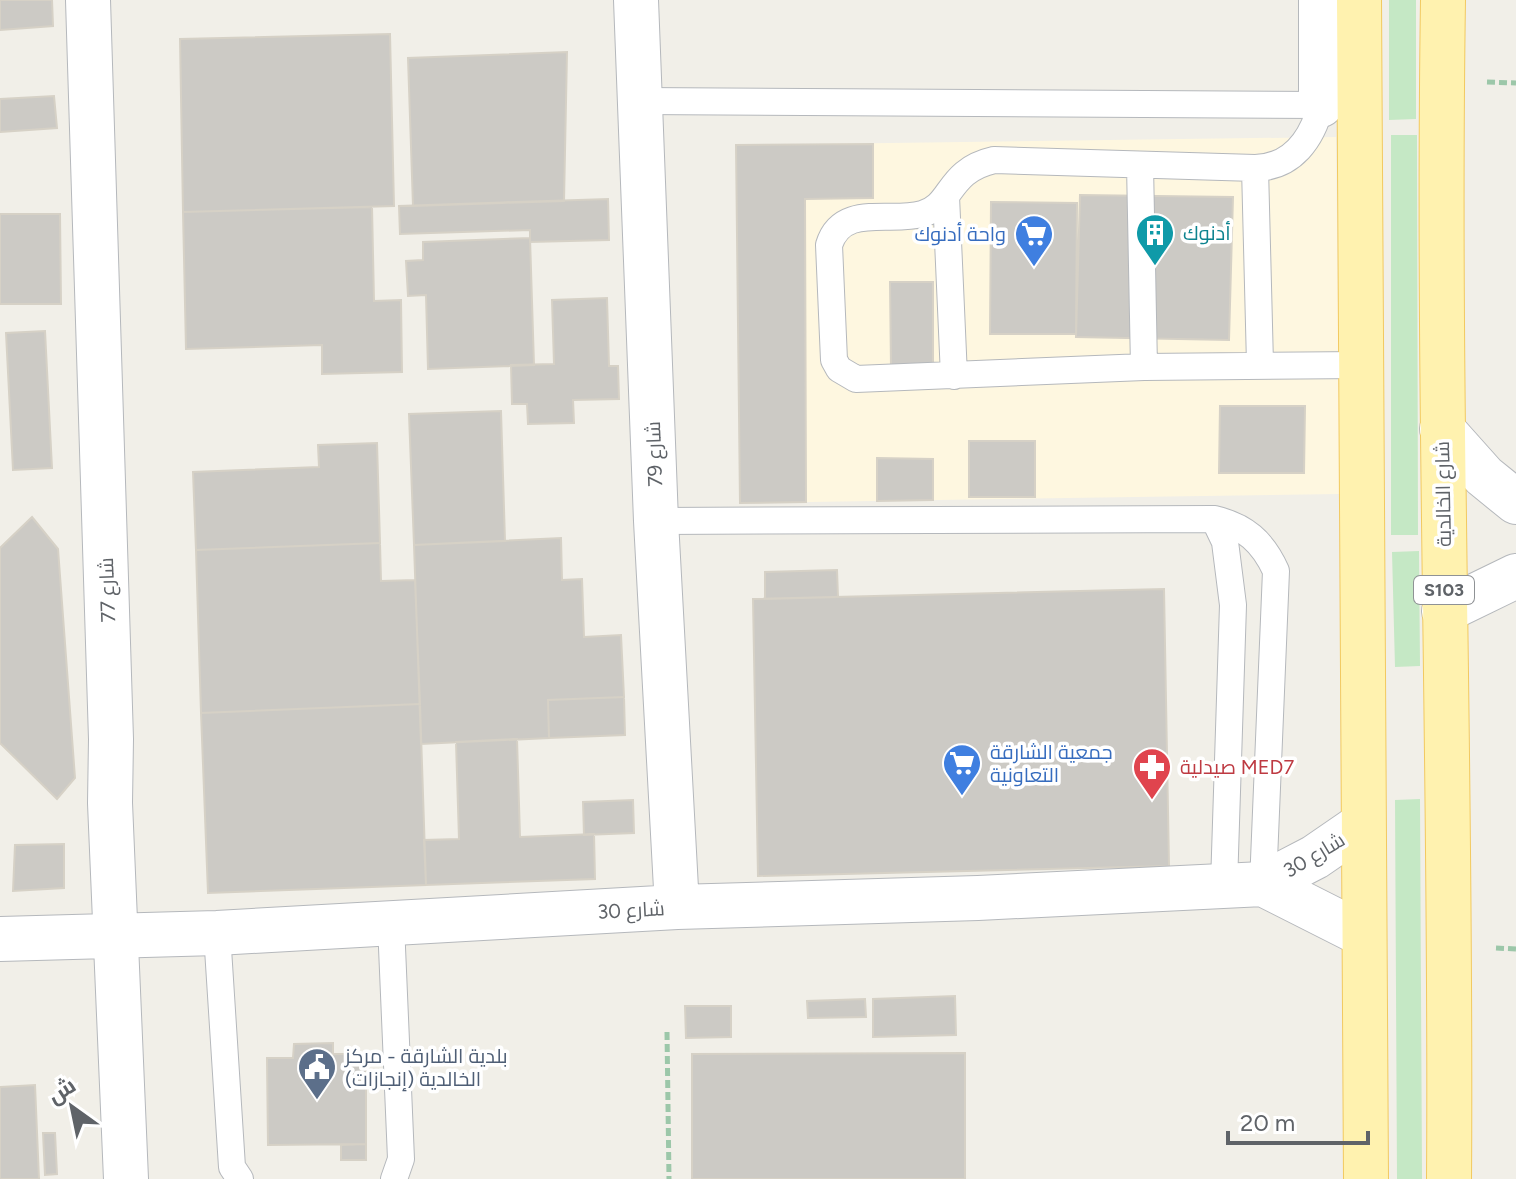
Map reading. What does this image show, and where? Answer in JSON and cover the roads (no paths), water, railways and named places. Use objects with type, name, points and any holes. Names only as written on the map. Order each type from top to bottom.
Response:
[{"type":"main road","points":[[1359,0],[1362,934],[1366,1179]]},
{"type":"main road","name":"شارع الخالدية","points":[[1443,0],[1442,429],[1451,945],[1449,1179]]},
{"type":"street","name":"شارع 77","points":[[88,0],[115,937],[126,1179]]},
{"type":"street","name":"شارع 79","points":[[636,0],[656,521],[677,907]]},
{"type":"street","points":[[1321,0],[1321,105]]},
{"type":"street","points":[[1442,429],[1484,476],[1516,502]]},
{"type":"street","points":[[1444,611],[1516,576]]},
{"type":"street","name":"شارع 30","points":[[0,939],[217,933],[677,907],[978,898],[1244,884],[1315,857],[1363,824]]},
{"type":"street","name":"شارع 30","points":[[1244,884],[1362,934]]},
{"type":"lane","points":[[640,101],[1321,105],[1316,126],[1300,150],[1275,165],[1255,168],[994,160],[964,171],[935,208],[921,215],[858,218],[837,230],[829,253],[832,343],[839,369],[856,379],[1144,367],[1361,365]]},
{"type":"lane","points":[[1140,165],[1144,367]]},
{"type":"lane","points":[[1255,168],[1260,364]]},
{"type":"lane","points":[[946,196],[954,376]]},
{"type":"lane","points":[[1214,519],[1225,542],[1233,605],[1244,884]]},
{"type":"lane","points":[[656,521],[1214,519],[1249,533],[1266,549],[1276,571],[1244,884]]},
{"type":"lane","points":[[391,924],[401,1159],[394,1179]]},
{"type":"lane","points":[[217,933],[232,1167],[240,1179]]},
{"type":"place","name":"أدنوك","points":[[1155,267]]},
{"type":"place","name":"واحة أدنوك","points":[[1034,268]]},
{"type":"place","name":"جمعية الشارقة التعاونية","points":[[962,797]]},
{"type":"place","name":"صيدلية MED7","points":[[1152,801]]},
{"type":"place","name":"بلدية الشارقة - مركز الخالدية (إنجازات)","points":[[317,1101]]}]
